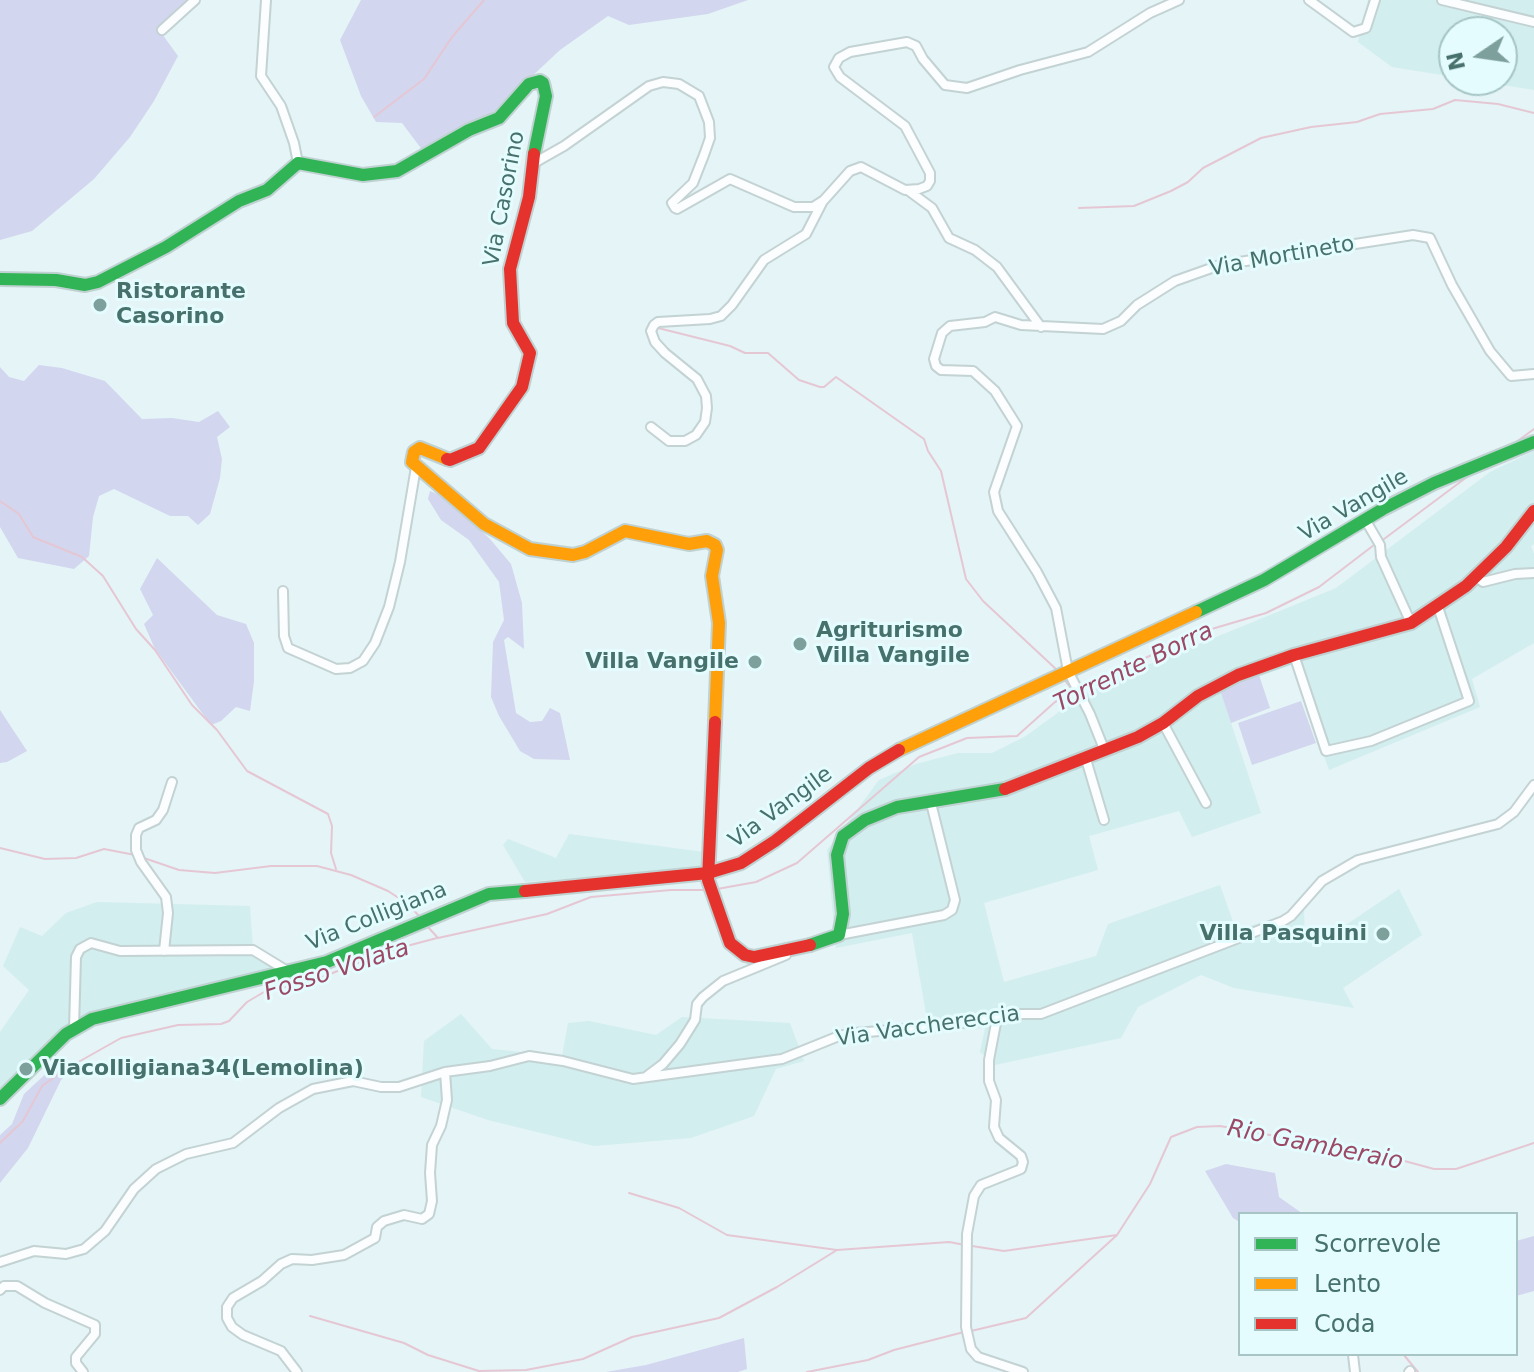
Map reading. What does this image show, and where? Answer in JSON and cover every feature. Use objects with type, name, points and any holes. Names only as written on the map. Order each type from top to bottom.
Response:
[{"type":"street","points":[[162,30],[195,0]]},
{"type":"street","points":[[0,279],[56,280],[85,285],[98,282],[166,247],[239,201],[267,190],[298,163],[281,106],[261,76],[266,0]]},
{"type":"street","points":[[909,191],[927,186],[930,181],[924,161],[905,126],[840,77],[834,67],[839,58],[850,52],[907,42],[916,46],[945,85],[967,88],[1088,52],[1150,13],[1179,0]]},
{"type":"street","points":[[1309,0],[1349,31],[1358,32],[1366,28],[1375,0]]},
{"type":"street","points":[[1442,0],[1534,22]]},
{"type":"street","name":"Via Casorino","points":[[298,163],[363,175],[397,171],[469,130],[499,118],[529,84],[540,81],[546,88],[529,197],[510,269],[513,323],[530,353],[522,387],[479,448],[450,460],[420,448],[412,456],[416,467]]},
{"type":"street","points":[[534,163],[564,146],[649,86],[663,82],[679,84],[699,96],[709,122],[710,138],[693,183],[672,203],[675,208],[730,179],[794,207],[813,207],[824,200]]},
{"type":"street","points":[[651,427],[669,441],[685,441],[696,435],[705,422],[707,408],[706,396],[697,379],[655,342],[651,331],[654,325],[658,322],[721,316],[764,260],[806,234],[824,200],[850,171],[861,167],[909,191],[932,208],[949,238],[975,250],[997,267],[1041,327]]},
{"type":"street","name":"Via Mortineto","points":[[1104,749],[1068,671],[1056,608],[998,511],[994,492],[1017,426],[995,391],[973,371],[941,370],[936,366],[934,359],[942,333],[950,326],[985,322],[995,317],[1021,325],[1103,329],[1113,326],[1137,305],[1175,281],[1220,265],[1413,235],[1430,238],[1490,351],[1511,376],[1534,374]]},
{"type":"street","name":"Via Vangile","points":[[708,876],[750,858],[869,768],[904,747],[1264,580],[1434,483],[1528,445]]},
{"type":"street","points":[[283,591],[284,636],[288,648],[336,669],[350,668],[363,661],[375,643],[389,607],[416,467],[484,524],[530,549],[573,555],[625,531],[689,544],[707,541],[715,545],[717,550],[712,576],[719,633],[708,876],[726,936],[736,950],[754,957],[802,948]]},
{"type":"street","points":[[839,935],[843,899],[837,855],[843,836],[879,813],[897,807],[997,792],[1138,737],[1226,681],[1294,655],[1411,623],[1438,607],[1476,577],[1506,547],[1534,511]]},
{"type":"street","points":[[1366,521],[1378,541],[1381,557],[1411,623]]},
{"type":"street","points":[[1476,577],[1483,582],[1534,573]]},
{"type":"street","points":[[1294,655],[1326,751],[1371,741],[1469,701],[1438,607]]},
{"type":"street","points":[[1163,723],[1206,803]]},
{"type":"street","points":[[1085,756],[1104,820]]},
{"type":"street","points":[[164,951],[168,913],[166,897],[141,862],[136,850],[136,835],[139,828],[156,820],[163,810],[172,782]]},
{"type":"street","name":"Via Vacchereccia","points":[[0,1262],[34,1251],[66,1254],[84,1249],[105,1231],[134,1189],[156,1169],[186,1154],[233,1143],[249,1128],[304,1092],[353,1081],[399,1087],[445,1072],[490,1066],[529,1056],[563,1061],[624,1078],[647,1076],[782,1059],[839,1036],[855,1033],[1041,1014],[1283,921],[1322,881],[1346,866],[1378,853],[1489,828],[1514,812],[1534,785]]},
{"type":"street","points":[[647,1076],[663,1064],[680,1044],[695,1020],[697,1004],[723,981],[839,935],[944,915],[952,910],[955,900],[931,803]]},
{"type":"street","name":"Via Colligiana","points":[[0,1099],[74,1029],[92,1019],[343,957],[482,896],[500,891],[708,876]]},
{"type":"street","points":[[74,1029],[76,957],[80,949],[91,943],[120,951],[253,950],[290,972]]},
{"type":"street","points":[[997,1018],[989,1060],[989,1081],[996,1100],[994,1127],[999,1138],[1021,1156],[1023,1162],[1021,1169],[981,1185],[974,1196],[967,1234],[966,1327],[971,1349],[978,1357],[1023,1372]]},
{"type":"street","points":[[297,1372],[281,1351],[232,1327],[227,1318],[227,1307],[233,1298],[262,1281],[281,1264],[292,1259],[312,1260],[344,1255],[375,1238],[377,1227],[384,1221],[404,1215],[422,1219],[429,1214],[432,1201],[432,1145],[441,1126],[447,1100],[445,1072]]},
{"type":"street","points":[[0,1290],[4,1286],[17,1286],[56,1309],[95,1325],[95,1334],[76,1357],[76,1363],[83,1372]]},
{"type":"shaded area","points":[[0,0],[190,0],[157,27],[178,56],[130,137],[94,179],[32,231],[0,240]]},
{"type":"shaded area","points":[[361,0],[748,0],[708,14],[629,25],[608,16],[560,50],[496,110],[423,151],[402,123],[376,122],[361,96],[340,40]]},
{"type":"shaded area","points":[[1368,0],[1534,0],[1534,90],[1518,87],[1518,16],[1438,16],[1438,74],[1392,67],[1358,42]]},
{"type":"shaded area","points":[[39,365],[62,368],[105,381],[142,419],[172,418],[199,422],[218,411],[230,427],[217,437],[222,459],[210,514],[198,525],[188,516],[170,516],[114,489],[99,496],[93,517],[89,556],[74,569],[18,558],[0,527],[0,367],[9,377],[24,381]]},
{"type":"shaded area","points":[[1534,451],[1534,544],[1531,546],[1534,554],[1534,643],[1472,679],[1480,707],[1329,770],[1292,665],[1220,690],[1261,813],[1192,837],[1179,811],[1089,836],[1098,870],[984,903],[1004,982],[1096,956],[1108,924],[1220,885],[1236,930],[1304,910],[1305,940],[1337,931],[1399,889],[1422,935],[1343,988],[1354,1008],[1234,988],[1201,975],[1138,1007],[1121,1038],[995,1065],[980,1052],[985,1028],[929,1031],[912,933],[836,948],[827,850],[879,780],[916,764],[958,753],[992,753],[1026,736],[1106,682],[1336,588],[1490,472]]},
{"type":"shaded area","points":[[430,491],[447,498],[511,564],[522,603],[524,649],[508,637],[504,640],[516,713],[530,722],[542,721],[550,708],[560,713],[570,760],[534,759],[520,751],[499,716],[491,697],[493,642],[504,620],[499,582],[469,540],[441,520],[428,499]]},
{"type":"shaded area","points":[[157,558],[217,615],[246,624],[254,643],[250,711],[236,707],[221,721],[211,725],[155,649],[144,624],[153,615],[140,589]]},
{"type":"shaded area","points":[[1259,675],[1270,708],[1231,723],[1220,690]]},
{"type":"shaded area","points":[[1301,701],[1316,743],[1252,765],[1238,723]]},
{"type":"shaded area","points":[[0,710],[27,751],[0,763]]},
{"type":"shaded area","points":[[569,834],[704,852],[702,869],[525,882],[503,845],[508,839],[556,858]]},
{"type":"shaded area","points":[[97,902],[250,906],[253,949],[279,967],[69,1023],[0,1094],[0,1032],[29,990],[3,966],[20,927],[42,936],[66,913]]},
{"type":"shaded area","points":[[461,1014],[492,1049],[562,1056],[568,1023],[589,1021],[656,1035],[682,1017],[790,1023],[804,1061],[776,1069],[754,1116],[691,1138],[594,1146],[488,1120],[421,1097],[424,1041]]},
{"type":"shaded area","points":[[52,1068],[72,1069],[61,1080],[28,1148],[0,1183],[0,1135],[12,1124],[24,1094]]},
{"type":"shaded area","points":[[1226,1164],[1275,1173],[1279,1197],[1300,1212],[1238,1212],[1238,1221],[1233,1218],[1205,1171]]},
{"type":"shaded area","points":[[1534,1236],[1534,1291],[1518,1295],[1518,1240]]},
{"type":"shaded area","points":[[744,1338],[747,1369],[738,1372],[606,1372],[646,1365]]},
{"type":"waterway","points":[[374,117],[424,79],[452,37],[484,0]]},
{"type":"waterway","points":[[1079,208],[1134,206],[1188,182],[1203,168],[1261,138],[1311,127],[1357,122],[1380,114],[1433,109],[1455,100],[1498,104],[1534,113]]},
{"type":"waterway","points":[[658,328],[730,346],[745,353],[768,353],[799,380],[820,387],[836,377],[924,439],[941,471],[966,579],[983,601],[1057,670]]},
{"type":"waterway","name":"Torrente Borra","points":[[1512,445],[1534,429]]},
{"type":"waterway","name":"Torrente Borra","points":[[1380,542],[1471,474]]},
{"type":"waterway","points":[[0,501],[19,514],[33,537],[82,557],[103,576],[136,629],[155,650],[192,705],[217,730],[247,771],[328,814],[332,826],[331,853],[336,869]]},
{"type":"waterway","name":"Torrente Borra","points":[[1080,689],[1198,633],[1266,613],[1319,587],[1374,545]]},
{"type":"waterway","points":[[1063,678],[1074,692]]},
{"type":"waterway","name":"Torrente Borra","points":[[717,889],[756,882],[797,863],[919,757],[967,738],[1017,736],[1055,702],[1075,692]]},
{"type":"waterway","name":"Torrente Borra","points":[[0,848],[45,859],[76,858],[104,849],[135,855]]},
{"type":"waterway","name":"Torrente Borra","points":[[141,857],[179,870],[215,873],[271,866],[317,866],[351,875],[388,891],[408,904],[419,916]]},
{"type":"waterway","name":"Torrente Borra","points":[[428,927],[438,938],[547,914],[591,897],[707,890]]},
{"type":"waterway","name":"Fosso Volata","points":[[0,1143],[23,1121],[42,1086],[121,1038],[178,1025],[221,1024],[264,992],[315,980],[388,951],[437,938]]},
{"type":"waterway","name":"Rio Gamberaio","points":[[971,1331],[1026,1318],[1117,1235],[1150,1184],[1171,1137],[1197,1127],[1220,1126],[1386,1156],[1434,1169],[1456,1169],[1534,1143]]},
{"type":"waterway","points":[[629,1193],[679,1208],[727,1235],[837,1250]]},
{"type":"waterway","points":[[972,1246],[1004,1251],[1117,1235]]},
{"type":"waterway","points":[[310,1316],[404,1343],[428,1355],[479,1371],[526,1370],[583,1359],[632,1337],[719,1318],[837,1250],[949,1242],[965,1245]]},
{"type":"waterway","name":"Rio Gamberaio","points":[[807,1372],[868,1360],[964,1332]]},
{"type":"waterway","points":[[1405,1356],[1418,1372]]},
{"type":"traffic: fast","points":[[0,279],[56,280],[85,285],[98,282],[166,247],[239,201],[267,190],[298,163],[363,175],[397,171],[469,130],[499,118],[529,84],[540,81],[546,96],[534,154]]},
{"type":"traffic: fast","points":[[1196,612],[1264,580],[1383,509],[1434,483],[1534,442]]},
{"type":"traffic: fast","points":[[810,945],[839,935],[843,914],[837,855],[843,836],[865,820],[897,807],[1005,789]]},
{"type":"traffic: fast","points":[[0,1099],[66,1034],[92,1019],[327,962],[489,894],[525,891]]},
{"type":"traffic: slow","points":[[447,459],[420,448],[414,452],[412,462],[484,524],[530,549],[573,555],[625,531],[689,544],[707,541],[715,545],[717,550],[712,576],[719,623],[715,722]]},
{"type":"traffic: slow","points":[[899,750],[1196,612]]},
{"type":"traffic: jam","points":[[447,459],[479,448],[522,387],[530,353],[513,323],[510,269],[529,197],[534,154]]},
{"type":"traffic: jam","points":[[1005,789],[1138,737],[1163,723],[1198,696],[1238,675],[1294,655],[1411,623],[1466,586],[1506,547],[1534,511]]},
{"type":"traffic: jam","points":[[715,722],[708,880],[730,943],[745,955],[754,957],[810,945]]},
{"type":"traffic: jam","points":[[525,891],[708,873],[741,863],[775,841],[869,768],[899,750]]},
{"type":"place","name":"Ristorante Casorino","points":[[100,305]]},
{"type":"place","name":"Agriturismo Villa Vangile","points":[[800,644]]},
{"type":"place","name":"Villa Vangile","points":[[755,662]]},
{"type":"place","name":"Villa Pasquini","points":[[1383,934]]},
{"type":"place","name":"Viacolligiana34(Lemolina)","points":[[26,1069]]}]
